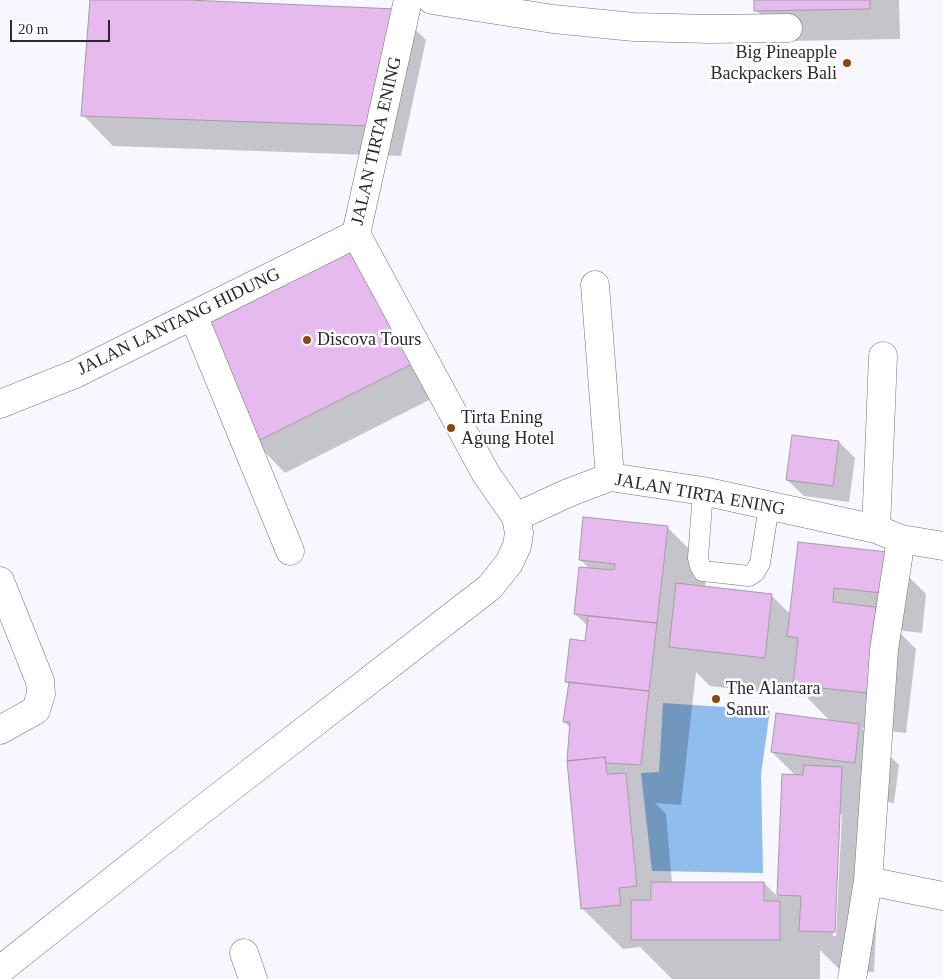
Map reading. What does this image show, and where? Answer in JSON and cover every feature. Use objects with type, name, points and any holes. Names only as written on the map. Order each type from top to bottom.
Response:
[{"type":"street","name":"JALAN TIRTA ENING","points":[[408,0],[356,234],[486,474],[516,517],[568,493],[610,477],[703,491],[876,529],[901,539],[943,546]]},
{"type":"street","points":[[432,0],[553,18],[634,27],[710,29],[788,28]]},
{"type":"street","name":"JALAN LANTANG HIDUNG","points":[[0,404],[75,374],[356,234]]},
{"type":"street","points":[[596,285],[610,477]]},
{"type":"street","points":[[193,315],[290,551]]},
{"type":"street","points":[[876,529],[883,356]]},
{"type":"street","points":[[0,970],[490,586],[510,563],[517,546],[519,533],[516,517]]},
{"type":"street","points":[[852,979],[868,881],[884,650],[901,539]]},
{"type":"street","points":[[0,581],[40,681],[41,694],[36,710],[0,730]]},
{"type":"street","points":[[868,881],[943,896]]},
{"type":"street","points":[[244,952],[253,979]]},
{"type":"lane","points":[[703,491],[698,558],[703,571],[749,576],[755,572],[760,563],[769,506]]},
{"type":"water","points":[[663,703],[770,710],[761,774],[763,873],[652,871],[641,773],[659,772]]},
{"type":"building","points":[[90,0],[188,0],[396,9],[370,126],[81,116]]},
{"type":"building","points":[[754,0],[870,0],[870,9],[754,11]]},
{"type":"building","name":"Discova Tours","points":[[352,245],[414,363],[254,443],[202,318]]},
{"type":"building","points":[[792,435],[839,441],[833,486],[786,480]]},
{"type":"building","points":[[583,517],[668,526],[657,623],[574,614],[579,567],[614,570],[615,564],[579,560]]},
{"type":"building","points":[[798,542],[887,552],[882,593],[834,588],[833,602],[876,607],[867,693],[793,685],[798,638],[787,636]]},
{"type":"building","points":[[676,583],[772,594],[765,658],[669,647]]},
{"type":"building","points":[[588,616],[657,623],[649,691],[565,682],[570,639],[585,641]]},
{"type":"building","points":[[569,682],[649,691],[641,765],[606,763],[605,757],[567,761],[570,722],[563,722]]},
{"type":"building","points":[[776,713],[859,724],[855,763],[771,752]]},
{"type":"building","points":[[605,757],[607,774],[626,773],[637,886],[619,888],[621,905],[581,909],[567,761]]},
{"type":"building","points":[[804,765],[842,767],[835,932],[799,931],[801,896],[777,895],[782,774],[803,775]]},
{"type":"building","points":[[651,882],[764,882],[764,901],[780,901],[780,940],[631,940],[631,900],[651,900]]},
{"type":"place","name":"Big Pineapple Backpackers Bali","points":[[847,63]]},
{"type":"place","name":"Discova Tours","points":[[307,340]]},
{"type":"place","name":"Tirta Ening Agung Hotel","points":[[451,428]]},
{"type":"place","name":"The Alantara Sanur","points":[[716,699]]}]
